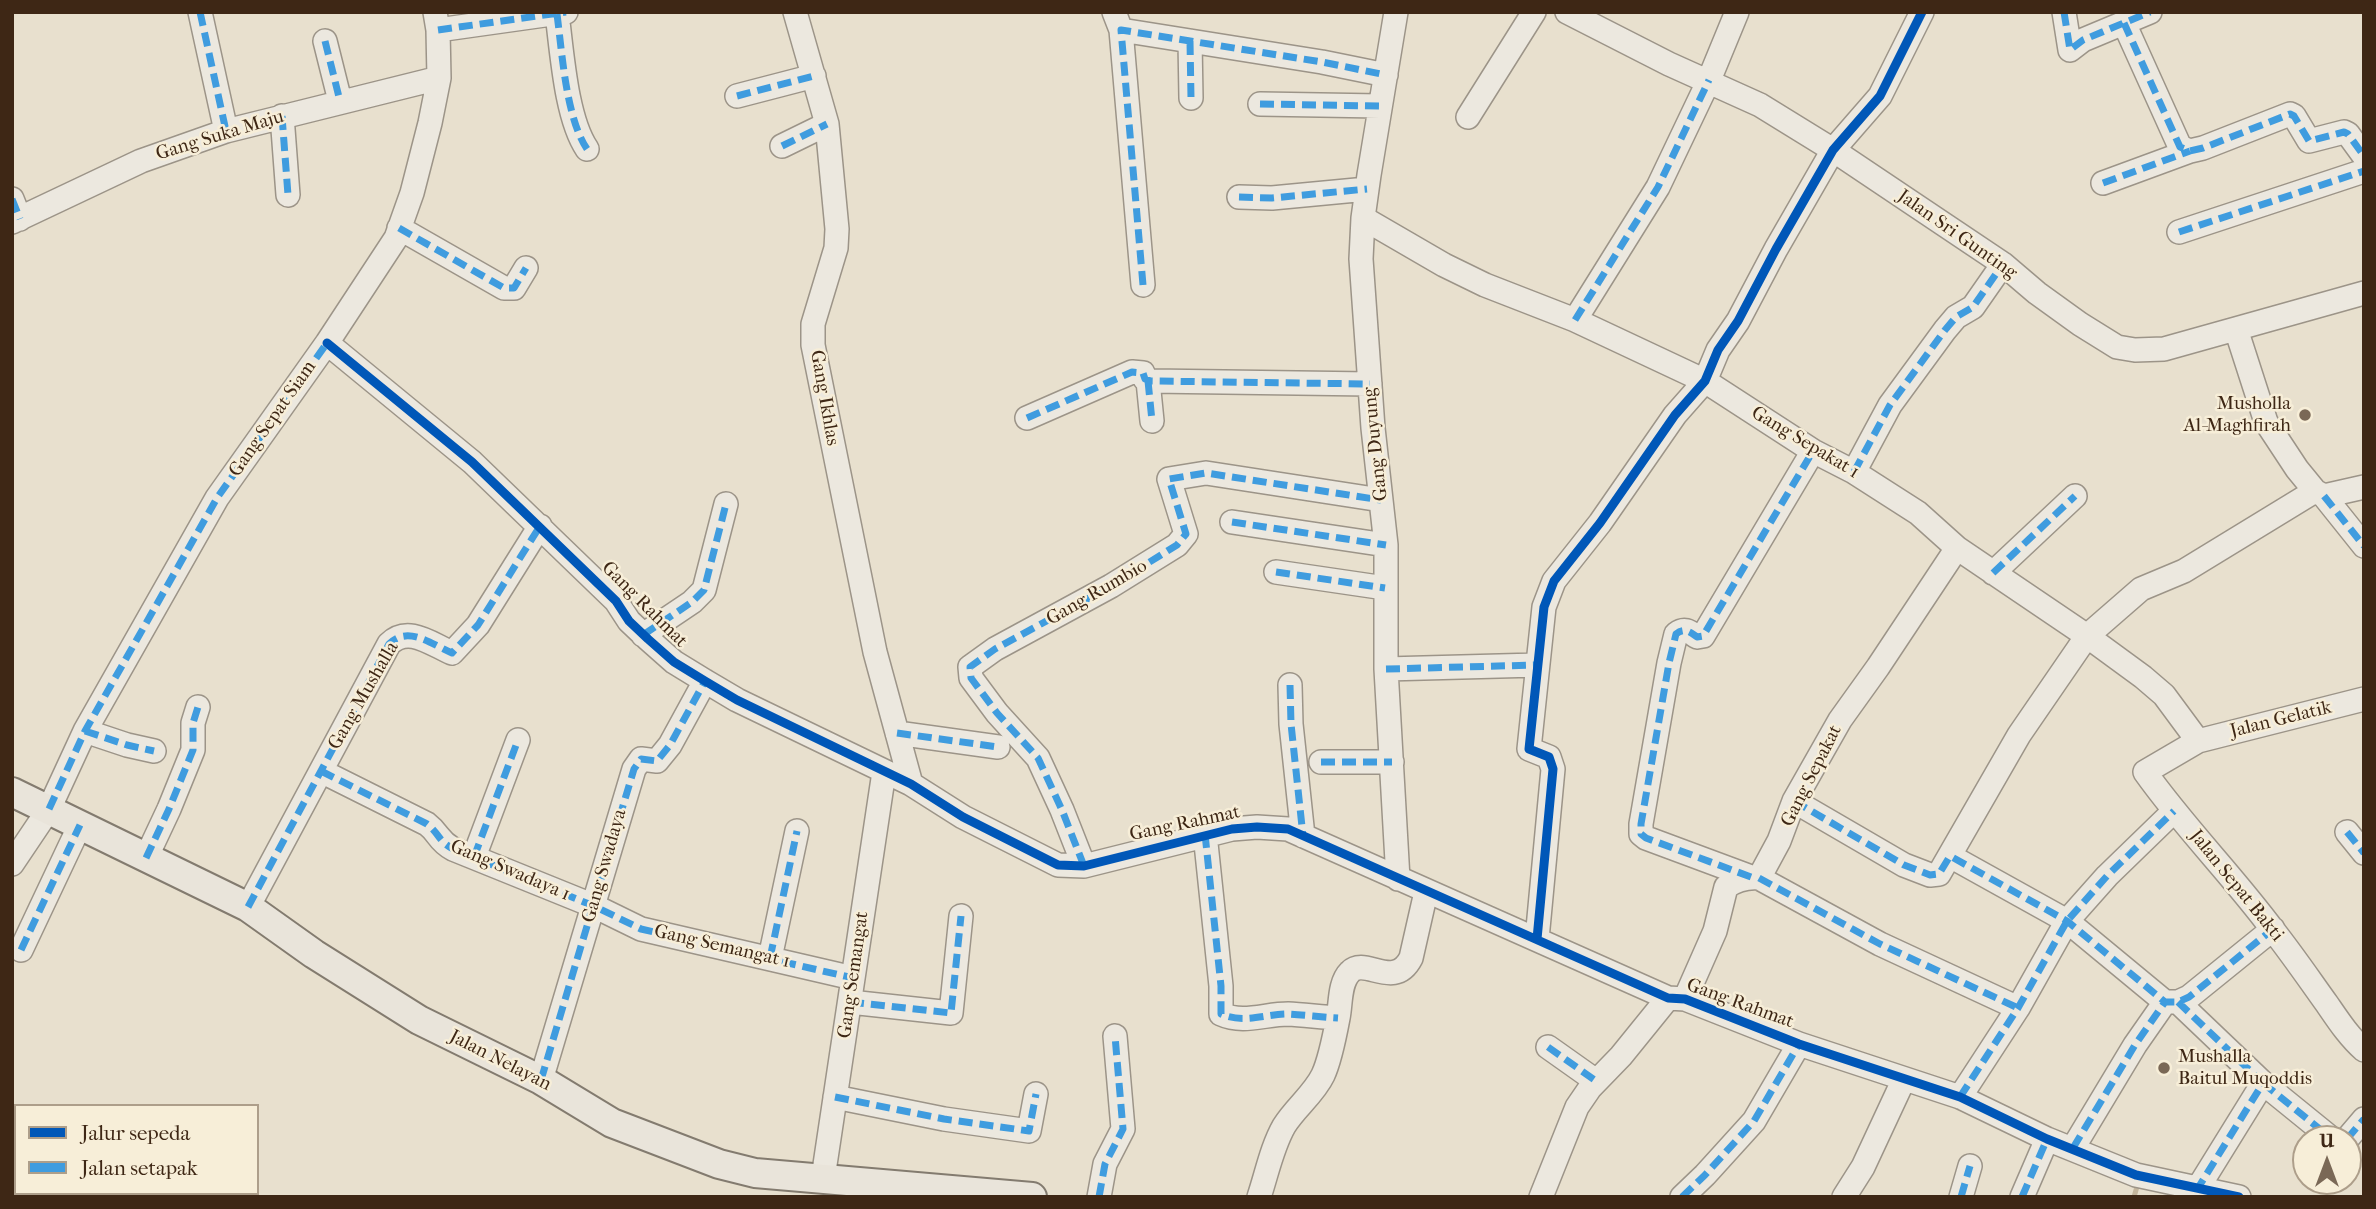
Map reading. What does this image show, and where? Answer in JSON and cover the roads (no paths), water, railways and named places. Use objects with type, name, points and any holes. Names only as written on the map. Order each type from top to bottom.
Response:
[{"type":"main road","name":"Jalan Nelayan","points":[[12,792],[248,907],[314,954],[419,1020],[541,1080],[612,1123],[719,1164],[755,1173],[1032,1197]]},
{"type":"street","points":[[200,12],[226,131]]},
{"type":"street","name":"Gang Ikhlas","points":[[795,12],[827,124],[837,229],[836,248],[813,324],[813,345],[875,652],[911,784]]},
{"type":"street","name":"Gang Duyung","points":[[1396,12],[1367,189],[1361,259],[1386,545],[1386,669],[1398,879]]},
{"type":"street","points":[[1468,117],[1534,12]]},
{"type":"street","name":"Jalan Sri Gunting","points":[[1567,12],[1657,58],[1760,105],[1833,150],[2003,264],[2037,293],[2117,347],[2135,350],[2164,349],[2364,293]]},
{"type":"street","points":[[1575,320],[1658,187],[1709,80],[1737,12]]},
{"type":"street","points":[[1538,939],[1553,769],[1549,757],[1529,749],[1544,607],[1555,581],[1600,523],[1675,415],[1705,381],[1718,350],[1738,321],[1833,150],[1880,96],[1922,12]]},
{"type":"street","points":[[2064,12],[2070,50],[2083,40],[2150,12]]},
{"type":"street","points":[[437,21],[561,13],[565,75],[578,136],[587,149]]},
{"type":"street","name":"Gang Sepat Siam","points":[[12,864],[48,809],[85,732],[217,498],[327,343],[396,238],[418,170],[439,78],[437,21]]},
{"type":"street","points":[[1143,285],[1118,21],[1190,41],[1386,75]]},
{"type":"street","points":[[2124,23],[2180,147],[2190,151]]},
{"type":"street","points":[[325,41],[340,101]]},
{"type":"street","points":[[1190,41],[1191,98]]},
{"type":"street","points":[[737,96],[814,76]]},
{"type":"street","name":"Gang Suka Maju","points":[[15,213],[141,161],[226,131],[439,78]]},
{"type":"street","points":[[1260,104],[1380,106]]},
{"type":"street","points":[[2103,183],[2290,114],[2294,116],[2309,141],[2344,132],[2364,156]]},
{"type":"street","points":[[282,116],[288,195]]},
{"type":"street","points":[[782,146],[827,124]]},
{"type":"street","points":[[2179,232],[2364,171]]},
{"type":"street","points":[[1239,197],[1272,198],[1367,189]]},
{"type":"street","name":"Gang Sepakat 1","points":[[1363,218],[1454,270],[1575,320],[1705,381],[1813,451],[1854,472],[1918,513],[1956,548],[2143,677],[2164,695],[2198,741]]},
{"type":"street","points":[[399,228],[504,288],[514,288],[526,268]]},
{"type":"street","points":[[1854,472],[1890,405],[1945,330],[1956,317],[1973,307],[2003,264]]},
{"type":"street","points":[[2236,330],[2266,422],[2297,469],[2364,546]]},
{"type":"street","name":"Gang Rahmat","points":[[327,343],[433,428],[540,526],[616,601],[629,621],[674,662],[737,700],[911,784],[963,817],[1058,865],[1084,866],[1231,829],[1288,829],[1426,892],[1677,999],[1798,1044],[1960,1097],[2047,1139],[2136,1175],[2239,1197]]},
{"type":"street","points":[[1027,418],[1132,372],[1143,373],[1148,381],[1152,421]]},
{"type":"street","points":[[1148,381],[1370,384]]},
{"type":"street","points":[[1813,451],[1703,636],[1697,637],[1687,630],[1676,634],[1641,834],[1755,878],[1880,944],[2018,1009]]},
{"type":"street","name":"Gang Rumbio","points":[[1084,866],[1038,758],[997,713],[971,678],[970,667],[995,649],[1111,586],[1177,545],[1186,534],[1169,479],[1206,473],[1381,500]]},
{"type":"street","points":[[1794,801],[1904,865],[1930,875],[1939,874],[2019,735],[2087,636],[2141,589],[2184,571],[2319,494],[2364,487]]},
{"type":"street","points":[[1993,573],[2075,496]]},
{"type":"street","points":[[643,635],[692,602],[704,590],[726,504]]},
{"type":"street","points":[[1232,522],[1386,545]]},
{"type":"street","name":"Gang Mushalla","points":[[248,907],[389,644],[397,636],[413,635],[452,653],[478,625],[540,526]]},
{"type":"street","name":"Gang Sepakat","points":[[1541,1197],[1577,1107],[1596,1081],[1677,999],[1715,931],[1726,887],[1735,881],[1755,878],[1779,841],[1794,801],[1840,720],[1956,548]]},
{"type":"street","points":[[1276,572],[1385,588]]},
{"type":"street","points":[[1386,669],[1537,665]]},
{"type":"street","name":"Gang Swadaya","points":[[541,1080],[634,769],[642,759],[657,761],[670,745],[705,681]]},
{"type":"street","points":[[1290,685],[1290,724],[1303,836]]},
{"type":"street","name":"Jalan Gelatik","points":[[2198,741],[2364,699]]},
{"type":"street","points":[[146,858],[193,750],[194,713],[198,707]]},
{"type":"street","points":[[85,732],[127,746],[154,751]]},
{"type":"street","points":[[897,733],[998,747]]},
{"type":"street","points":[[474,857],[518,740]]},
{"type":"street","name":"Jalan Sepat Bakti","points":[[2198,741],[2145,772],[2174,811],[2273,929],[2342,1026],[2364,1050]]},
{"type":"street","points":[[1321,762],[1392,762]]},
{"type":"street","name":"Gang Swadaya 1","points":[[321,771],[427,824],[435,831],[440,842],[594,906]]},
{"type":"street","name":"Gang Semangat","points":[[822,1178],[884,772]]},
{"type":"street","points":[[1960,1097],[2018,1009],[2067,921],[2107,876],[2174,811]]},
{"type":"street","points":[[21,950],[80,825]]},
{"type":"street","points":[[770,958],[797,831]]},
{"type":"street","points":[[2347,832],[2364,853]]},
{"type":"street","points":[[1205,834],[1221,986],[1221,1014],[1231,1019],[1285,1014],[1338,1018]]},
{"type":"street","points":[[1950,856],[2067,921],[2172,1002],[2315,1125]]},
{"type":"street","points":[[1259,1197],[1284,1127],[1323,1076],[1345,981],[1350,971],[1358,967],[1388,973],[1400,971],[1407,966],[1426,892]]},
{"type":"street","name":"Gang Semangat 1","points":[[594,906],[641,929],[853,978]]},
{"type":"street","points":[[850,1002],[951,1013],[961,916]]},
{"type":"street","points":[[2073,1148],[2135,1045],[2172,1002],[2200,989],[2273,929]]},
{"type":"street","points":[[1099,1197],[1105,1164],[1123,1129],[1115,1037]]},
{"type":"street","points":[[1682,1197],[1754,1121],[1798,1044]]},
{"type":"street","points":[[1548,1047],[1596,1081]]},
{"type":"street","points":[[1844,1197],[1863,1167],[1905,1079]]},
{"type":"street","points":[[2198,1188],[2263,1083]]},
{"type":"street","points":[[835,1097],[944,1119],[1030,1131],[1036,1094]]},
{"type":"street","points":[[2022,1197],[2047,1139]]},
{"type":"street","points":[[1961,1197],[1970,1166]]},
{"type":"waterway","points":[[2134,1197],[2138,1183]]},
{"type":"place","name":"Musholla Al-Maghfirah","points":[[2305,415]]},
{"type":"place","name":"Mushalla Baitul Muqoddis","points":[[2164,1068]]}]
